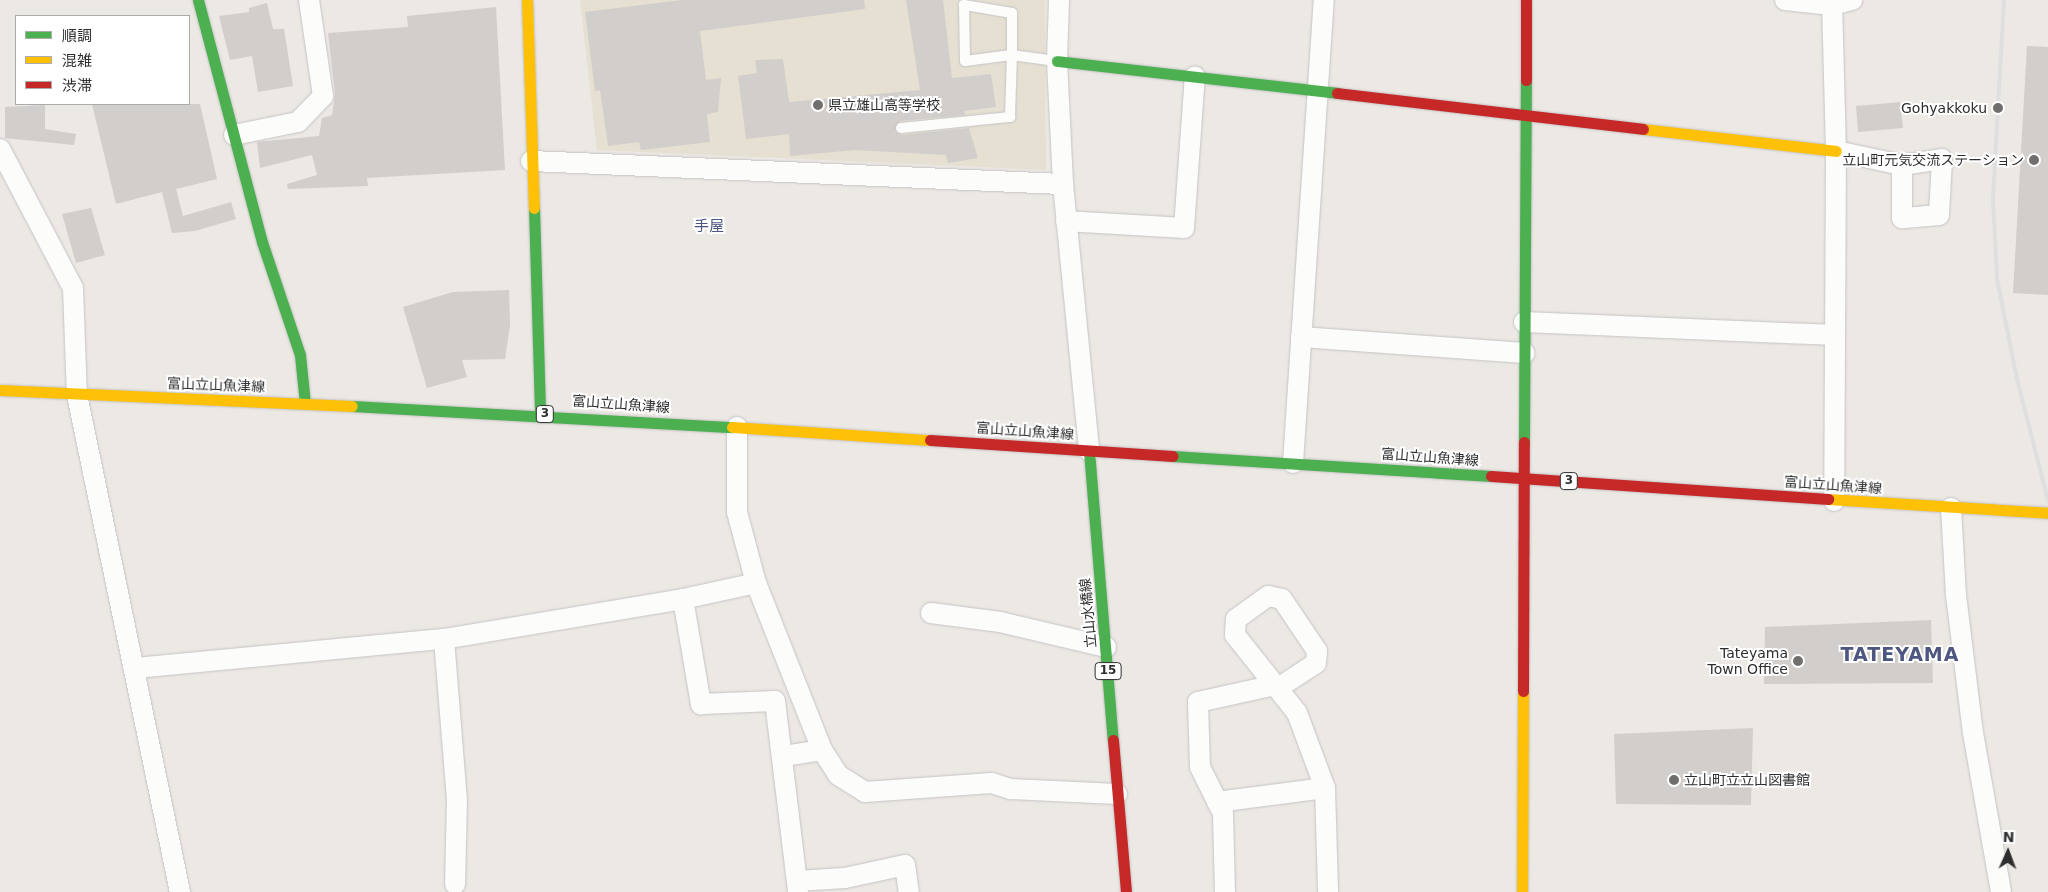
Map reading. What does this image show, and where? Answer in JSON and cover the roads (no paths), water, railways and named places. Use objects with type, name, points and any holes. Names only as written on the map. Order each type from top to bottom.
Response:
[{"type":"street","points":[[198,0],[262,242],[300,355],[305,403]]},
{"type":"street","points":[[234,135],[298,122],[323,96],[309,0]]},
{"type":"street","points":[[527,0],[540,414]]},
{"type":"street","points":[[1059,0],[1057,61],[1063,184],[1089,451]]},
{"type":"street","points":[[1293,462],[1324,0]]},
{"type":"street","points":[[1522,892],[1522,478],[1526,0]]},
{"type":"street","points":[[1785,0],[1839,2],[1836,150],[1834,501]]},
{"type":"street","points":[[1057,61],[1836,150],[1902,165]]},
{"type":"street","points":[[1066,221],[1184,228],[1195,76]]},
{"type":"street","points":[[0,149],[73,288],[77,395],[180,892]]},
{"type":"street","points":[[531,161],[1063,184]]},
{"type":"street","points":[[1524,322],[1835,336]]},
{"type":"street","points":[[1301,337],[1524,353]]},
{"type":"street","name":"富山立山魚津線","points":[[0,390],[77,395],[540,414],[1089,451],[1293,462],[1834,501],[2048,513]]},
{"type":"street","points":[[737,427],[737,512],[756,583],[822,750],[838,775],[865,792],[992,783],[1011,789],[1117,794]]},
{"type":"street","name":"立山水橋線","points":[[1089,451],[1126,892]]},
{"type":"street","points":[[1951,508],[1956,595],[1970,704],[2001,892]]},
{"type":"street","points":[[134,668],[444,639],[684,599],[756,583]]},
{"type":"street","points":[[1225,892],[1222,813],[1200,766],[1198,702],[1276,686],[1316,663],[1317,651],[1282,599],[1268,596],[1236,620],[1236,635],[1276,686],[1297,713],[1325,788],[1328,892]]},
{"type":"street","points":[[684,599],[701,704],[775,701],[784,756],[797,887],[905,865],[909,892]]},
{"type":"street","points":[[931,613],[1000,622],[1106,647]]},
{"type":"street","points":[[444,639],[456,798],[455,884]]},
{"type":"street","points":[[784,756],[822,750]]},
{"type":"street","points":[[1217,802],[1325,788]]},
{"type":"lane","points":[[901,128],[1010,117],[1012,55],[1012,13],[976,3],[964,5],[964,61],[1012,55],[1057,61]]},
{"type":"railway","points":[[2004,0],[1993,199],[1997,279],[2017,379],[2048,501]]},
{"type":"place","name":"県立雄山高等学校","points":[[818,105]]},
{"type":"place","name":"Gohyakkoku","points":[[1998,108]]},
{"type":"place","name":"立山町元気交流ステーション","points":[[2034,160]]},
{"type":"place","name":"Tateyama Town Office","points":[[1798,661]]},
{"type":"place","name":"立山町立立山図書館","points":[[1674,780]]},
{"type":"district","name":"手屋","points":[[709,227]]},
{"type":"district","name":"TATEYAMA","points":[[1900,655]]}]
